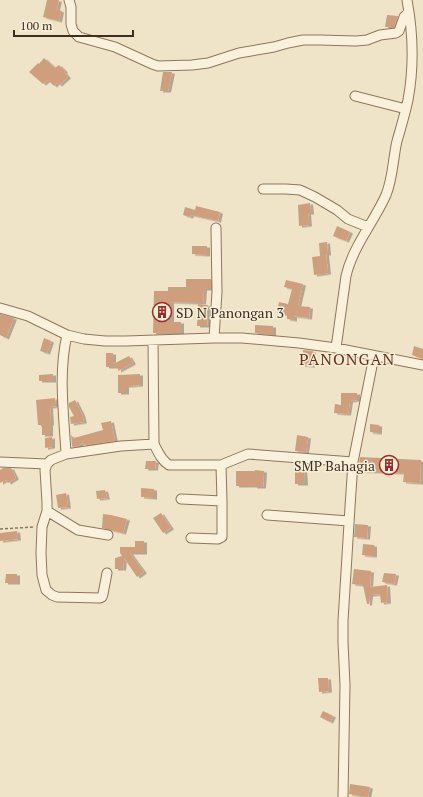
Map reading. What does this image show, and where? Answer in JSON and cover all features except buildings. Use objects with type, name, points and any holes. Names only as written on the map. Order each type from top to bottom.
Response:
[{"type":"street","points":[[69,0],[71,7],[71,24],[73,31],[79,37],[115,47],[158,66],[208,63],[239,53],[303,40],[367,40],[398,31],[404,17],[409,12]]},
{"type":"street","points":[[336,348],[348,266],[354,252],[387,194],[397,141],[406,109],[411,67],[412,28],[407,0]]},
{"type":"street","points":[[355,96],[406,109]]},
{"type":"street","points":[[263,189],[300,190],[315,197],[348,219],[368,227]]},
{"type":"street","points":[[214,338],[217,292],[216,228]]},
{"type":"street","points":[[0,308],[28,316],[67,335],[84,339],[105,341],[152,341],[242,338],[336,348],[423,365]]},
{"type":"street","points":[[66,454],[62,372],[67,335]]},
{"type":"street","points":[[152,341],[154,444],[160,457],[166,464],[221,465],[248,454],[354,462]]},
{"type":"street","points":[[343,797],[345,685],[343,621],[349,521],[354,462],[374,356]]},
{"type":"street","points":[[107,573],[103,594],[100,598],[57,596],[52,595],[46,590],[42,575],[41,553],[42,527],[47,511],[45,470],[47,464],[51,460],[66,454],[121,446],[154,444]]},
{"type":"street","points":[[0,462],[47,464]]},
{"type":"street","points":[[191,538],[218,539],[222,537],[221,465]]},
{"type":"street","points":[[181,499],[222,501]]},
{"type":"street","points":[[47,511],[78,530],[108,535]]},
{"type":"street","points":[[267,516],[349,521]]},
{"type":"path","points":[[0,529],[42,527]]},
{"type":"place","name":"SD N Panongan 3","points":[[162,312]]},
{"type":"place","name":"SMP Bahagia","points":[[389,465]]},
{"type":"district","name":"PANONGAN","points":[[347,359]]}]
